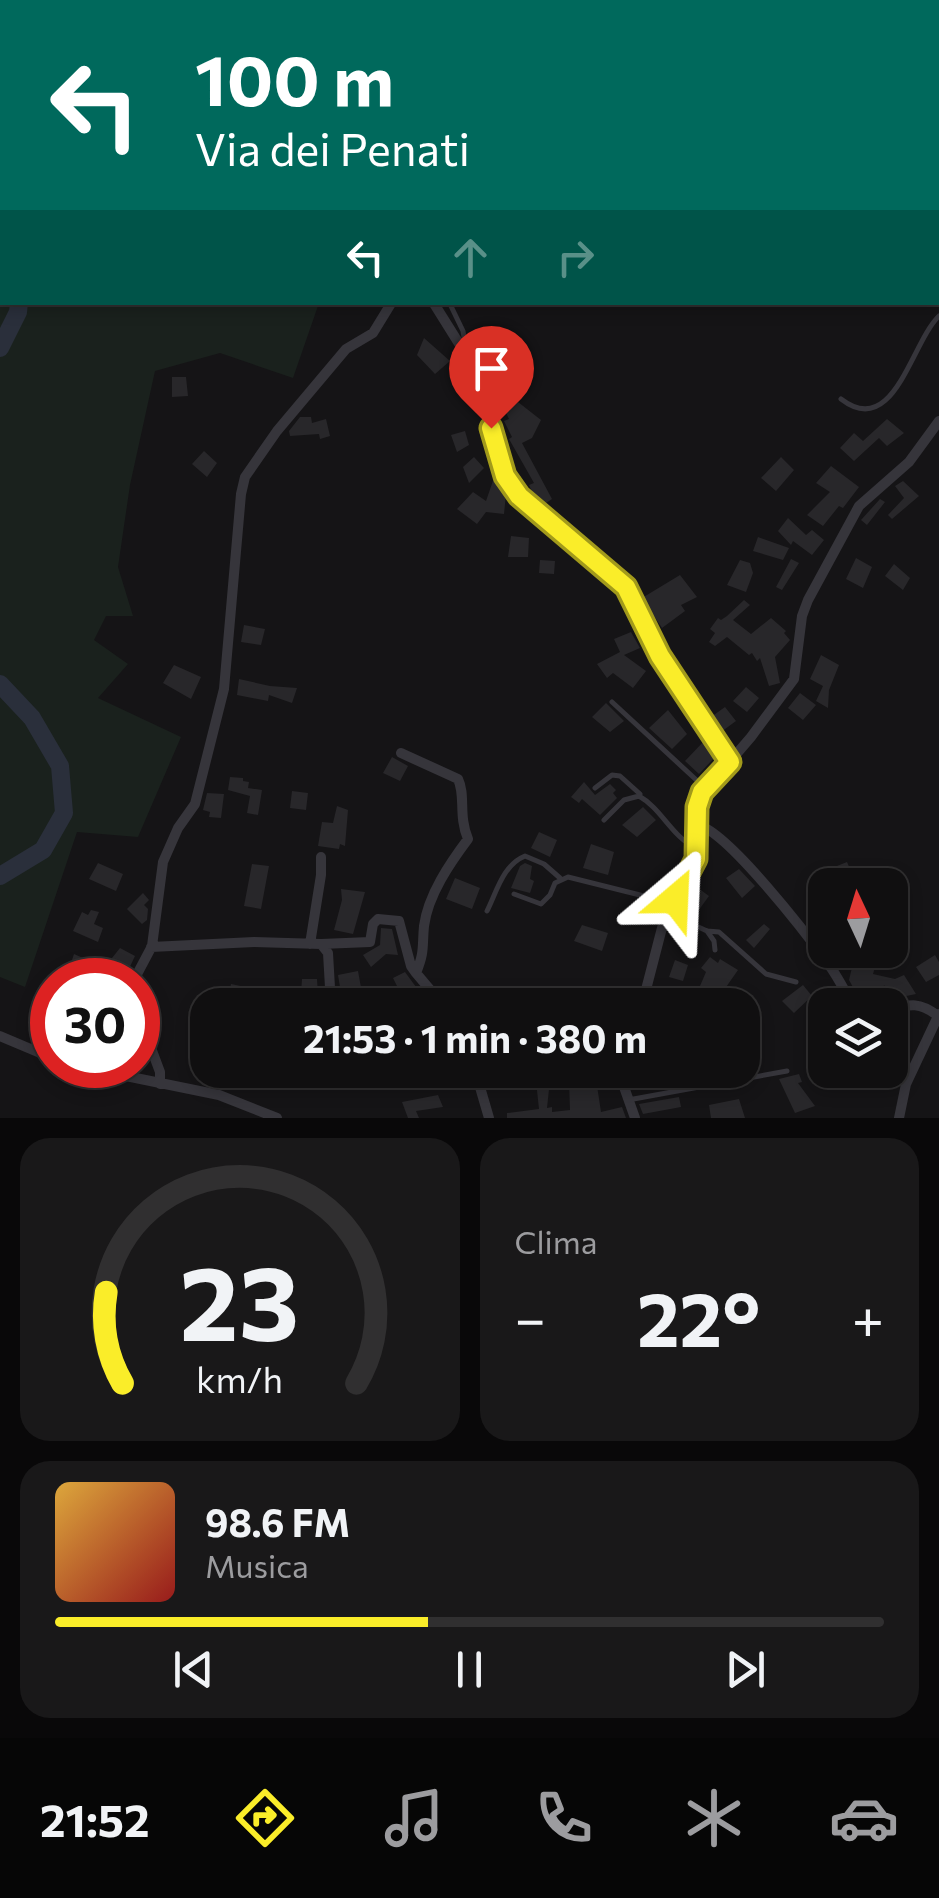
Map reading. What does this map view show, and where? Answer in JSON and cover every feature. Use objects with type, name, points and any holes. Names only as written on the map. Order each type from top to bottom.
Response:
[{"type":"street","points":[[145,958],[151,947],[163,862],[178,828],[195,804],[224,689],[240,494],[245,476],[276,431],[346,349],[372,333],[390,305]]},
{"type":"street","points":[[435,305],[464,352],[487,406],[505,476],[519,496],[626,587],[660,656],[730,762]]},
{"type":"street","points":[[647,988],[671,908],[696,859],[697,807],[706,789],[794,679],[802,616],[808,600],[859,506],[909,462],[939,421]]},
{"type":"street","points":[[400,753],[458,778],[463,788],[460,821],[468,839],[448,867],[431,905],[424,925],[426,948],[416,972]]},
{"type":"street","points":[[697,825],[707,826],[766,884],[843,988]]},
{"type":"street","points":[[316,944],[321,857]]},
{"type":"street","points":[[151,947],[370,942],[378,919],[399,922],[411,966],[429,988]]},
{"type":"street","points":[[316,944],[328,953],[330,988]]},
{"type":"street","points":[[899,1118],[906,1084],[938,1015],[923,1004],[908,1004]]},
{"type":"street","points":[[0,1036],[30,1049]]},
{"type":"street","points":[[160,1084],[219,1095],[277,1118]]},
{"type":"street","points":[[480,1088],[489,1118]]},
{"type":"street","points":[[624,1088],[635,1118]]},
{"type":"lane","points":[[450,305],[467,342],[464,352]]},
{"type":"lane","points":[[841,400],[854,410],[881,406],[939,316]]},
{"type":"lane","points":[[612,702],[706,789]]},
{"type":"lane","points":[[595,788],[612,774],[620,776],[678,838],[698,848]]},
{"type":"lane","points":[[604,820],[631,796],[647,801]]},
{"type":"lane","points":[[487,911],[510,864],[524,856],[544,864],[560,878],[614,887],[671,908],[707,931],[714,941],[714,950]]},
{"type":"lane","points":[[514,894],[541,904],[560,878]]},
{"type":"lane","points":[[707,931],[728,938],[766,974],[796,982]]},
{"type":"lane","points":[[628,1100],[787,1071]]},
{"type":"shaded area","points":[[0,305],[318,305],[293,378],[220,353],[155,371],[130,485],[118,567],[133,616],[106,616],[94,640],[128,664],[98,698],[181,737],[138,837],[77,832],[35,958],[30,958],[25,987],[0,977]]},
{"type":"building","points":[[424,338],[450,361],[435,374],[417,355]]},
{"type":"building","points":[[172,377],[186,377],[188,396],[172,397]]},
{"type":"building","points":[[500,387],[512,407],[518,402],[541,420],[532,438],[522,443],[552,499],[543,505],[535,498],[529,485],[534,483],[509,439],[512,437],[504,421],[509,419],[495,390]]},
{"type":"building","points":[[300,417],[311,417],[312,423],[326,419],[330,436],[290,436],[289,431]]},
{"type":"building","points":[[887,419],[904,433],[887,446],[879,438],[854,461],[840,448],[854,433],[863,441]]},
{"type":"building","points":[[465,431],[469,445],[457,452],[451,435]]},
{"type":"building","points":[[204,451],[217,463],[207,477],[192,464]]},
{"type":"building","points":[[474,457],[484,468],[469,483],[463,467]]},
{"type":"building","points":[[781,457],[794,470],[776,491],[761,478]]},
{"type":"building","points":[[831,466],[859,487],[823,526],[807,515],[830,492],[816,483]]},
{"type":"building","points":[[495,475],[506,494],[504,514],[486,512],[477,524],[457,509],[473,492],[486,501]]},
{"type":"building","points":[[903,481],[919,496],[892,519],[888,515],[904,498],[895,486]]},
{"type":"building","points":[[880,499],[885,502],[867,525],[861,520]]},
{"type":"building","points":[[788,518],[806,535],[812,530],[824,540],[812,555],[793,541],[791,545],[778,531]]},
{"type":"building","points":[[511,536],[529,538],[528,557],[508,557]]},
{"type":"building","points":[[758,537],[789,548],[783,560],[753,551]]},
{"type":"building","points":[[856,558],[872,567],[863,588],[846,579]]},
{"type":"building","points":[[791,559],[799,563],[782,590],[776,587]]},
{"type":"building","points":[[540,560],[555,561],[554,574],[539,573]]},
{"type":"building","points":[[740,560],[750,563],[753,573],[746,592],[727,585]]},
{"type":"building","points":[[894,564],[910,578],[903,590],[885,576]]},
{"type":"building","points":[[680,575],[697,597],[681,605],[685,611],[662,628],[642,598]]},
{"type":"building","points":[[744,600],[750,605],[733,620],[751,634],[771,618],[790,640],[775,657],[780,683],[769,686],[760,658],[757,661],[752,653],[749,655],[727,637],[715,646],[709,642],[715,633],[710,629],[718,618],[727,616]]},
{"type":"building","points":[[244,625],[265,629],[261,645],[241,642]]},
{"type":"building","points":[[631,632],[640,648],[624,655],[646,671],[633,688],[613,673],[607,678],[597,664],[620,652],[614,639]]},
{"type":"building","points":[[821,655],[839,665],[829,690],[828,708],[816,701],[823,686],[810,679]]},
{"type":"building","points":[[174,665],[201,677],[191,699],[163,683]]},
{"type":"building","points":[[239,679],[297,688],[292,703],[269,695],[268,701],[237,695]]},
{"type":"building","points":[[746,687],[759,698],[747,712],[733,701]]},
{"type":"building","points":[[800,693],[816,705],[803,720],[788,708]]},
{"type":"building","points":[[606,703],[624,721],[610,732],[592,717]]},
{"type":"building","points":[[725,707],[736,721],[721,732],[711,717]]},
{"type":"building","points":[[668,710],[687,734],[672,749],[649,728]]},
{"type":"building","points":[[705,740],[716,756],[699,774],[685,761]]},
{"type":"building","points":[[392,757],[408,766],[400,781],[383,773]]},
{"type":"building","points":[[230,777],[243,778],[249,782],[248,788],[262,790],[258,815],[247,813],[250,796],[228,790]]},
{"type":"building","points":[[584,782],[595,795],[610,784],[616,790],[613,793],[617,798],[600,815],[582,799],[579,803],[571,797]]},
{"type":"building","points":[[292,791],[308,793],[306,810],[290,808]]},
{"type":"building","points":[[207,793],[224,794],[221,818],[209,817],[210,812],[203,810]]},
{"type":"building","points":[[337,806],[348,810],[345,846],[318,846],[322,822],[333,823]]},
{"type":"building","points":[[643,807],[656,820],[637,837],[622,825]]},
{"type":"building","points":[[539,832],[557,840],[550,857],[531,848]]},
{"type":"building","points":[[591,844],[614,852],[608,875],[583,868]]},
{"type":"building","points":[[98,863],[123,874],[116,891],[89,879]]},
{"type":"building","points":[[525,863],[532,866],[530,879],[534,881],[530,893],[511,888]]},
{"type":"building","points":[[252,864],[269,866],[261,909],[244,906]]},
{"type":"building","points":[[739,869],[755,886],[742,898],[726,878]]},
{"type":"building","points":[[455,878],[480,888],[472,909],[446,899]]},
{"type":"building","points":[[694,885],[709,896],[693,918],[679,911]]},
{"type":"building","points":[[341,889],[365,892],[353,934],[334,930]]},
{"type":"building","points":[[143,893],[149,900],[144,905],[148,909],[147,920],[142,924],[127,909]]},
{"type":"building","points":[[91,910],[99,912],[94,924],[103,928],[98,942],[73,931],[82,912],[88,915]]},
{"type":"building","points":[[764,924],[770,929],[754,948],[746,940]]},
{"type":"building","points":[[582,925],[608,933],[602,951],[574,941]]},
{"type":"building","points":[[681,926],[695,932],[690,947],[674,941]]},
{"type":"building","points":[[381,928],[392,929],[398,955],[386,954],[371,967],[363,955],[380,945]]},
{"type":"building","points":[[120,948],[135,956],[134,958],[112,958]]},
{"type":"building","points":[[935,955],[939,975],[926,982],[916,967]]},
{"type":"building","points":[[710,957],[738,970],[725,988],[699,988],[706,972],[701,968]]},
{"type":"building","points":[[675,960],[688,965],[683,981],[669,977]]},
{"type":"building","points":[[852,968],[875,968],[873,974],[895,979],[904,975],[916,994],[908,996],[908,988],[884,985],[853,988],[849,980]]},
{"type":"building","points":[[358,971],[361,988],[340,988],[338,975]]},
{"type":"building","points":[[405,972],[416,987],[398,988],[393,978]]},
{"type":"building","points":[[302,979],[317,979],[318,988],[301,988]]},
{"type":"building","points":[[803,985],[808,991],[808,1000],[794,1013],[782,1001]]},
{"type":"building","points":[[799,1074],[802,1082],[798,1083],[815,1106],[795,1113],[779,1079]]},
{"type":"building","points":[[537,1088],[549,1088],[547,1108],[552,1107],[552,1112],[570,1110],[569,1088],[597,1088],[601,1112],[622,1107],[626,1118],[507,1118],[507,1113],[539,1109]]},
{"type":"building","points":[[438,1095],[443,1107],[416,1111],[419,1118],[408,1118],[402,1102]]},
{"type":"building","points":[[679,1097],[681,1107],[643,1114],[639,1104]]},
{"type":"building","points":[[739,1099],[745,1118],[711,1118],[709,1105]]},
{"type":"waterway","points":[[0,348],[19,305]]},
{"type":"waterway","points":[[0,684],[32,718],[60,766],[64,813],[43,850],[0,876]]},
{"type":"route","points":[[491,428],[505,476],[519,496],[626,587],[660,656],[730,762],[702,792],[697,807],[696,859],[675,899]]}]
